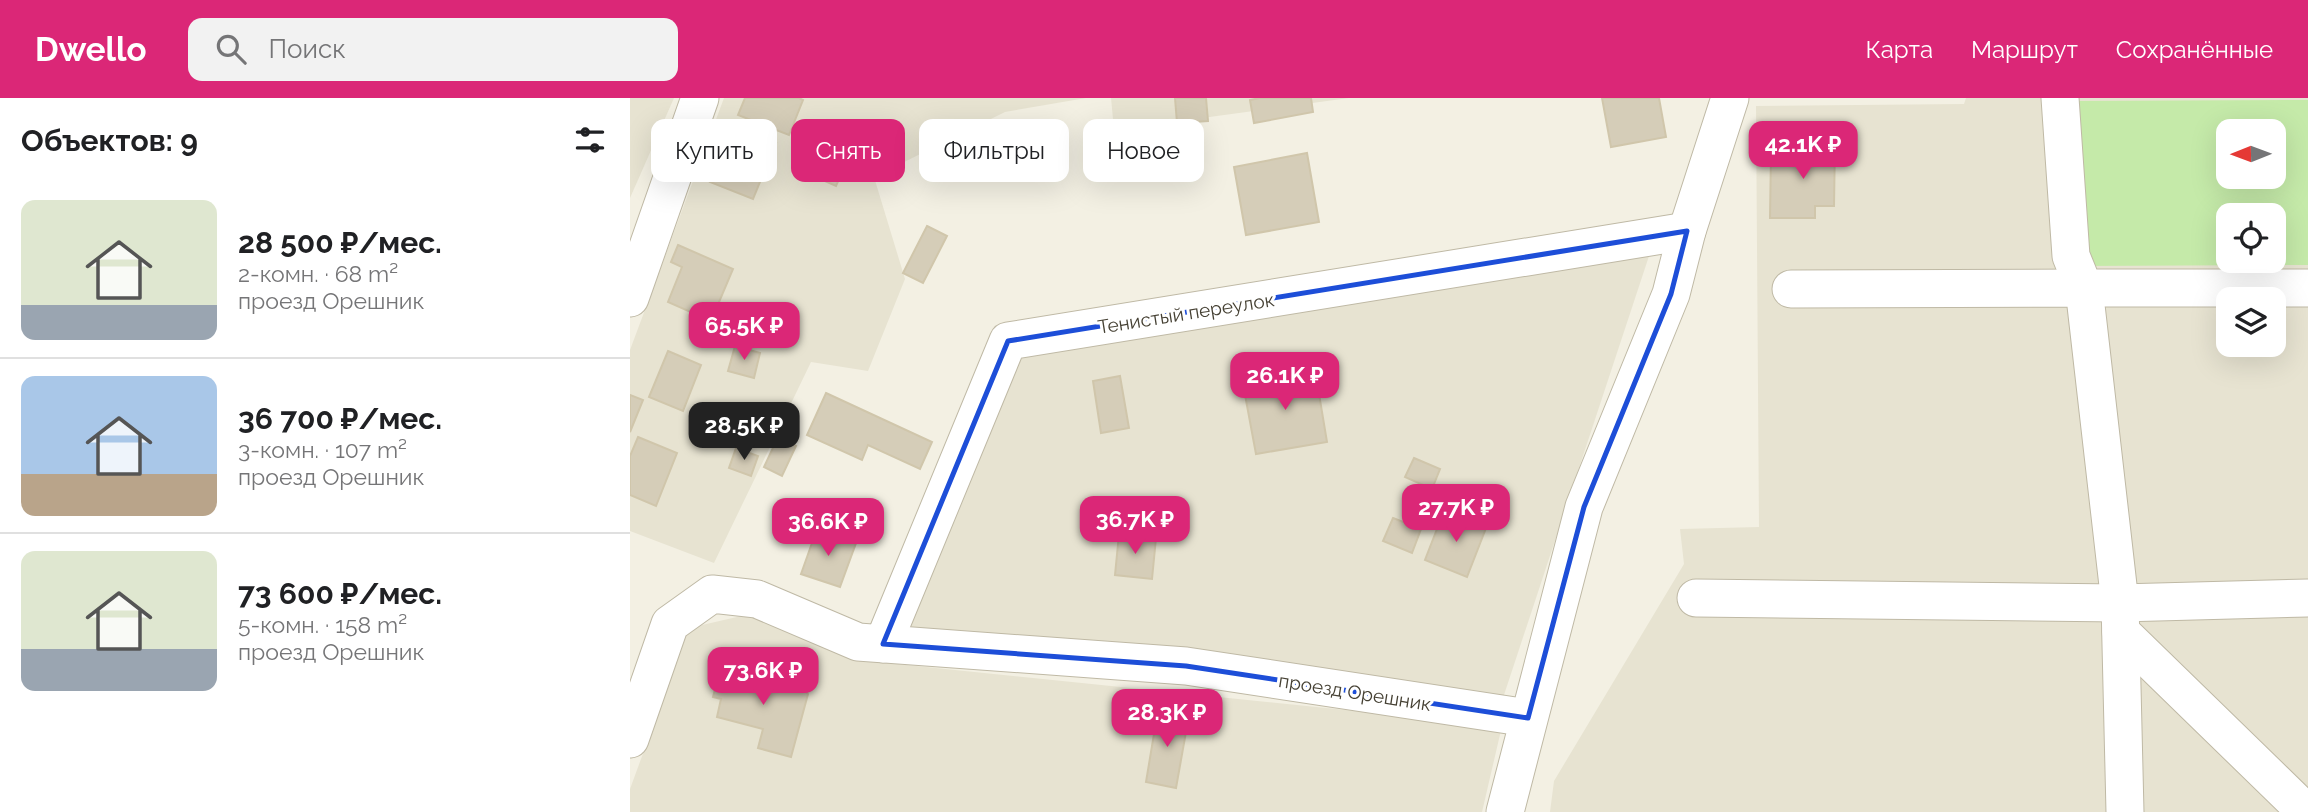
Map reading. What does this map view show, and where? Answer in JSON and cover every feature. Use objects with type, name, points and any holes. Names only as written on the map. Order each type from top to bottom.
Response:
[{"type":"street","points":[[630,298],[700,98]]},
{"type":"street","points":[[1505,812],[1584,507],[1671,293],[1687,231],[1730,98]]},
{"type":"street","points":[[2060,98],[2071,256],[2084,288],[2121,617],[2125,812]]},
{"type":"street","name":"Тенистый переулок","points":[[883,645],[1008,341],[1687,231]]},
{"type":"street","points":[[1791,289],[2308,288]]},
{"type":"street","name":"проезд Орешник","points":[[630,739],[670,624],[712,594],[757,599],[858,642],[1186,666],[1528,718]]},
{"type":"street","points":[[1696,598],[2121,617],[2308,598]]},
{"type":"street","points":[[2121,617],[2306,812]]},
{"type":"highlighted area","points":[[1687,231],[1671,294],[1584,507],[1528,718],[1186,666],[883,644],[1008,341]]},
{"type":"shaded area","points":[[630,98],[674,98],[665,119],[651,119],[651,150],[630,198]]},
{"type":"shaded area","points":[[724,98],[1086,98],[1005,112],[991,119],[919,119],[919,155],[905,162],[905,119],[791,119],[791,182],[876,182],[905,279],[868,371],[811,362],[714,563],[630,531],[630,350],[693,182],[777,182],[777,119],[716,119]]},
{"type":"shaded area","points":[[1111,98],[1349,98],[1195,119],[1113,119]]},
{"type":"shaded area","points":[[1966,98],[2308,98],[2308,812],[1550,812],[1554,781],[1684,564],[1680,529],[1759,527],[1756,106],[1964,104]]},
{"type":"shaded area","points":[[1650,253],[1503,698],[908,628],[1022,353]]},
{"type":"shaded area","points":[[750,614],[868,661],[1502,726],[1482,812],[630,812],[630,789],[689,628]]},
{"type":"green space","points":[[2308,100],[2308,265],[2286,265],[2286,203],[2216,203],[2216,265],[2079,266],[2079,101]]},
{"type":"building","points":[[745,98],[803,100],[795,119],[791,119],[789,135],[777,130],[777,119],[748,119],[738,115]]},
{"type":"building","points":[[1175,98],[1206,98],[1208,121],[1177,119]]},
{"type":"building","points":[[1311,98],[1313,112],[1254,123],[1250,100]]},
{"type":"building","points":[[1602,98],[1659,98],[1666,137],[1611,147]]},
{"type":"building","points":[[1806,141],[1835,141],[1834,206],[1815,206],[1815,218],[1770,218],[1771,154],[1806,154]]},
{"type":"building","points":[[1307,153],[1319,222],[1246,235],[1234,167]]},
{"type":"building","points":[[710,182],[760,182],[753,199]]},
{"type":"building","points":[[927,226],[947,236],[923,283],[903,273]]},
{"type":"building","points":[[678,245],[733,269],[711,321],[668,302],[682,267],[671,262]]},
{"type":"building","points":[[735,346],[760,353],[754,378],[728,371]]},
{"type":"building","points":[[668,351],[701,365],[683,411],[649,397]]},
{"type":"building","points":[[1315,370],[1327,442],[1256,454],[1243,384]]},
{"type":"building","points":[[1120,376],[1129,428],[1101,433],[1093,381]]},
{"type":"building","points":[[826,393],[932,442],[920,469],[868,445],[862,460],[807,435]]},
{"type":"building","points":[[630,395],[643,400],[630,432]]},
{"type":"building","points":[[638,437],[677,453],[656,506],[630,495],[630,456]]},
{"type":"building","points":[[778,437],[796,446],[782,476],[764,467]]},
{"type":"building","points":[[736,448],[758,456],[751,476],[729,468]]},
{"type":"building","points":[[1414,458],[1440,469],[1432,489],[1405,477]]},
{"type":"building","points":[[1444,511],[1486,528],[1467,577],[1425,560]]},
{"type":"building","points":[[1393,518],[1421,529],[1412,553],[1383,541]]},
{"type":"building","points":[[817,529],[856,543],[840,587],[801,574]]},
{"type":"building","points":[[1119,534],[1156,538],[1152,579],[1115,575]]},
{"type":"building","points":[[733,667],[796,684],[808,694],[791,757],[758,748],[763,729],[717,717],[721,699],[713,697],[718,678],[729,681]]},
{"type":"building","points":[[1158,710],[1189,715],[1176,788],[1146,782]]}]
